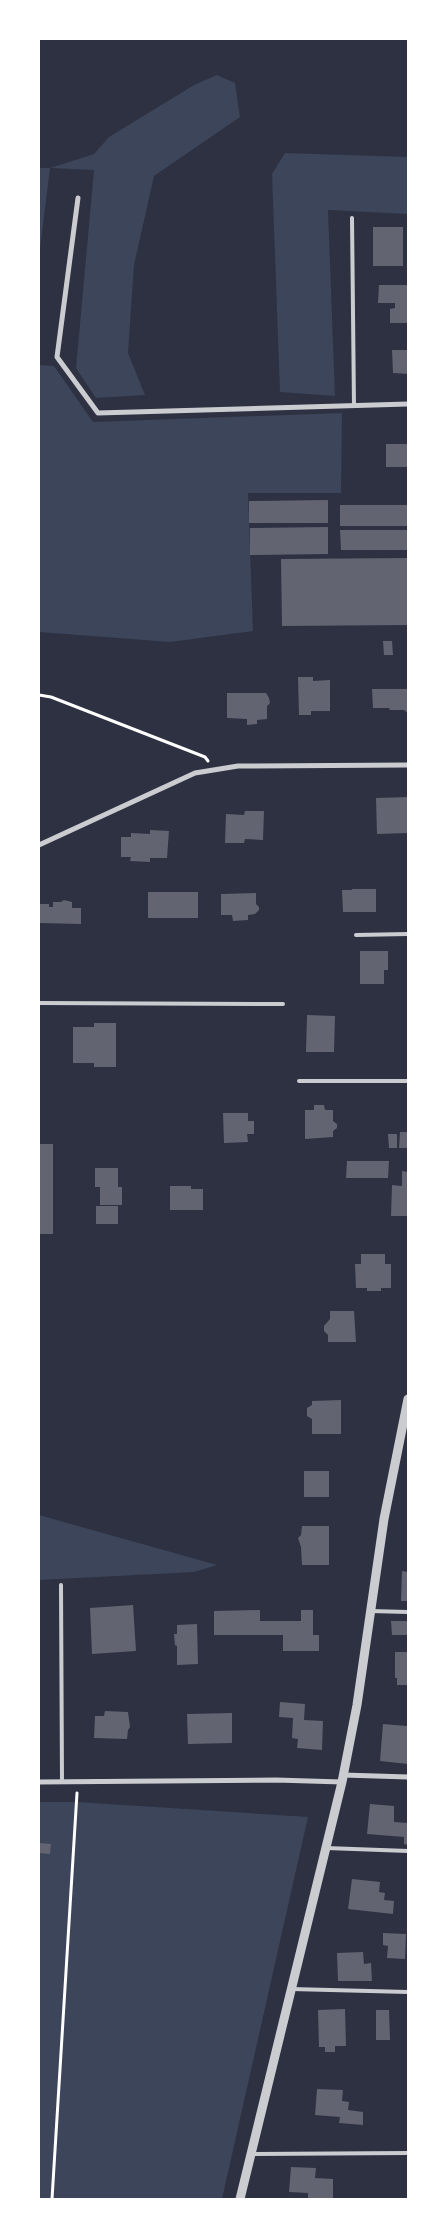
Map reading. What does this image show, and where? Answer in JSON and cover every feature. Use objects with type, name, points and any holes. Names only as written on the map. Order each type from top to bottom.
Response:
[{"type":"street","points":[[78,198],[57,357],[98,413],[408,404]]},
{"type":"street","points":[[39,845],[196,772],[238,766],[408,764]]},
{"type":"street","points":[[240,2199],[326,1848],[358,1705],[384,1519],[408,1399]]},
{"type":"street","points":[[39,1782],[408,1777]]},
{"type":"lane","points":[[352,218],[354,406]]},
{"type":"lane","points":[[356,935],[408,934]]},
{"type":"lane","points":[[39,1003],[283,1004]]},
{"type":"lane","points":[[299,1081],[408,1081]]},
{"type":"lane","points":[[61,1585],[62,1782]]},
{"type":"lane","points":[[370,1611],[408,1612]]},
{"type":"lane","points":[[326,1848],[408,1851]]},
{"type":"lane","points":[[291,1989],[408,1992]]},
{"type":"lane","points":[[251,2154],[408,2153]]},
{"type":"path","points":[[39,696],[51,696],[205,757],[215,769]]},
{"type":"path","points":[[52,2199],[78,1782]]},
{"type":"shaded area","points":[[217,75],[235,83],[240,117],[154,176],[134,265],[128,353],[145,395],[96,398],[76,368],[94,170],[50,168],[94,154],[109,137],[194,85]]},
{"type":"shaded area","points":[[285,153],[408,157],[408,214],[328,210],[335,396],[280,392],[272,174]]},
{"type":"shaded area","points":[[39,168],[50,168],[39,257]]},
{"type":"shaded area","points":[[39,365],[54,366],[93,422],[342,413],[341,493],[248,493],[253,631],[170,642],[39,632]]},
{"type":"shaded area","points":[[39,1515],[217,1565],[194,1572],[39,1580]]},
{"type":"shaded area","points":[[39,1802],[77,1802],[308,1817],[222,2199],[39,2199]]},
{"type":"building","points":[[373,227],[403,227],[403,266],[373,266]]},
{"type":"building","points":[[379,285],[408,285],[408,323],[390,323],[390,309],[395,308],[395,303],[378,303]]},
{"type":"building","points":[[392,350],[408,350],[408,374],[393,373]]},
{"type":"building","points":[[386,444],[408,444],[408,467],[386,467]]},
{"type":"building","points":[[328,500],[328,523],[249,523],[249,501]]},
{"type":"building","points":[[340,505],[408,505],[408,526],[340,526]]},
{"type":"building","points":[[328,527],[328,554],[250,555],[250,528]]},
{"type":"building","points":[[340,530],[408,530],[408,550],[341,550]]},
{"type":"building","points":[[408,558],[408,625],[282,626],[281,559]]},
{"type":"building","points":[[383,641],[392,641],[393,655],[384,655]]},
{"type":"building","points":[[298,677],[313,677],[313,681],[330,680],[330,711],[311,711],[311,715],[299,715]]},
{"type":"building","points":[[372,689],[408,689],[408,713],[404,710],[373,708]]},
{"type":"building","points":[[227,693],[266,693],[270,703],[267,706],[267,719],[257,720],[257,724],[247,725],[247,719],[227,718]]},
{"type":"building","points":[[408,797],[408,833],[377,834],[376,798]]},
{"type":"building","points":[[245,811],[264,811],[263,840],[245,839],[244,843],[225,843],[226,814],[244,815]]},
{"type":"building","points":[[150,830],[169,831],[167,858],[150,858],[150,862],[130,861],[131,857],[121,857],[121,837],[131,837],[131,833],[150,834]]},
{"type":"building","points":[[376,889],[376,912],[343,912],[342,890]]},
{"type":"building","points":[[148,892],[198,892],[198,918],[148,918]]},
{"type":"building","points":[[256,893],[256,904],[259,910],[255,914],[248,915],[248,920],[233,921],[232,915],[221,915],[221,894]]},
{"type":"building","points":[[64,900],[72,902],[72,908],[81,908],[81,924],[39,923],[39,904],[49,904],[49,907],[53,907],[53,902]]},
{"type":"building","points":[[360,951],[388,951],[388,970],[384,970],[384,984],[360,984]]},
{"type":"building","points":[[307,1015],[335,1016],[334,1052],[306,1052]]},
{"type":"building","points":[[94,1023],[116,1023],[116,1067],[94,1067],[94,1063],[73,1063],[73,1027],[94,1027]]},
{"type":"building","points":[[314,1105],[324,1105],[325,1110],[333,1110],[333,1121],[337,1124],[337,1128],[333,1131],[333,1137],[305,1139],[305,1110],[314,1110]]},
{"type":"building","points":[[223,1113],[248,1113],[248,1121],[254,1121],[254,1134],[247,1134],[248,1142],[224,1143]]},
{"type":"building","points":[[400,1132],[408,1132],[408,1148],[399,1148]]},
{"type":"building","points":[[388,1134],[397,1134],[397,1148],[389,1148]]},
{"type":"building","points":[[39,1144],[53,1144],[53,1234],[39,1234]]},
{"type":"building","points":[[347,1161],[389,1161],[388,1178],[346,1178]]},
{"type":"building","points":[[95,1168],[118,1168],[118,1187],[122,1187],[122,1205],[100,1205],[100,1187],[95,1187]]},
{"type":"building","points":[[402,1171],[408,1172],[408,1216],[391,1216],[392,1185],[402,1186]]},
{"type":"building","points":[[170,1186],[191,1186],[191,1189],[203,1189],[203,1210],[170,1210]]},
{"type":"building","points":[[96,1206],[118,1206],[118,1224],[96,1224]]},
{"type":"building","points":[[361,1254],[385,1254],[385,1264],[391,1264],[391,1288],[381,1288],[381,1291],[367,1291],[367,1288],[356,1288],[355,1264],[361,1264]]},
{"type":"building","points":[[330,1311],[354,1311],[356,1342],[328,1342],[328,1335],[324,1331],[324,1326],[330,1319]]},
{"type":"building","points":[[341,1400],[341,1434],[312,1434],[312,1419],[307,1416],[307,1408],[312,1405],[312,1401]]},
{"type":"building","points":[[304,1471],[329,1471],[329,1497],[304,1497]]},
{"type":"building","points":[[302,1526],[329,1526],[329,1565],[302,1565],[301,1547],[298,1538],[301,1535]]},
{"type":"building","points":[[402,1571],[408,1572],[408,1601],[401,1601]]},
{"type":"building","points":[[133,1605],[136,1651],[92,1654],[90,1608]]},
{"type":"building","points":[[260,1610],[260,1621],[301,1621],[301,1610],[313,1610],[313,1635],[319,1635],[319,1651],[283,1651],[283,1635],[214,1635],[214,1611]]},
{"type":"building","points":[[391,1621],[407,1621],[408,1635],[392,1635]]},
{"type":"building","points":[[197,1624],[198,1664],[177,1665],[177,1646],[175,1645],[174,1634],[177,1634],[177,1625]]},
{"type":"building","points":[[395,1652],[408,1652],[408,1685],[397,1685],[397,1678],[395,1678]]},
{"type":"building","points":[[280,1702],[305,1704],[304,1720],[323,1721],[322,1750],[297,1748],[298,1739],[292,1738],[293,1718],[279,1717]]},
{"type":"building","points":[[105,1711],[128,1712],[130,1727],[127,1739],[94,1738],[95,1716],[104,1716]]},
{"type":"building","points":[[232,1713],[232,1743],[188,1744],[187,1714]]},
{"type":"building","points":[[383,1724],[407,1726],[408,1764],[380,1761]]},
{"type":"building","points":[[370,1804],[394,1806],[394,1822],[408,1823],[408,1845],[404,1844],[404,1837],[367,1834]]},
{"type":"building","points":[[39,1843],[51,1844],[50,1854],[39,1853]]},
{"type":"building","points":[[352,1879],[380,1882],[379,1892],[385,1893],[384,1900],[394,1901],[393,1914],[348,1909]]},
{"type":"building","points":[[383,1933],[406,1934],[405,1959],[387,1958],[388,1946],[383,1945]]},
{"type":"building","points":[[363,1952],[364,1964],[371,1963],[372,1981],[338,1981],[337,1953]]},
{"type":"building","points":[[345,2009],[346,2046],[335,2046],[335,2052],[325,2052],[325,2047],[319,2047],[318,2010]]},
{"type":"building","points":[[376,2010],[389,2010],[390,2040],[376,2040]]},
{"type":"building","points":[[317,2089],[343,2090],[342,2101],[349,2102],[348,2110],[363,2112],[363,2125],[339,2123],[340,2117],[315,2115]]},
{"type":"building","points":[[291,2167],[316,2168],[315,2178],[333,2179],[333,2199],[308,2199],[308,2193],[289,2192]]}]
